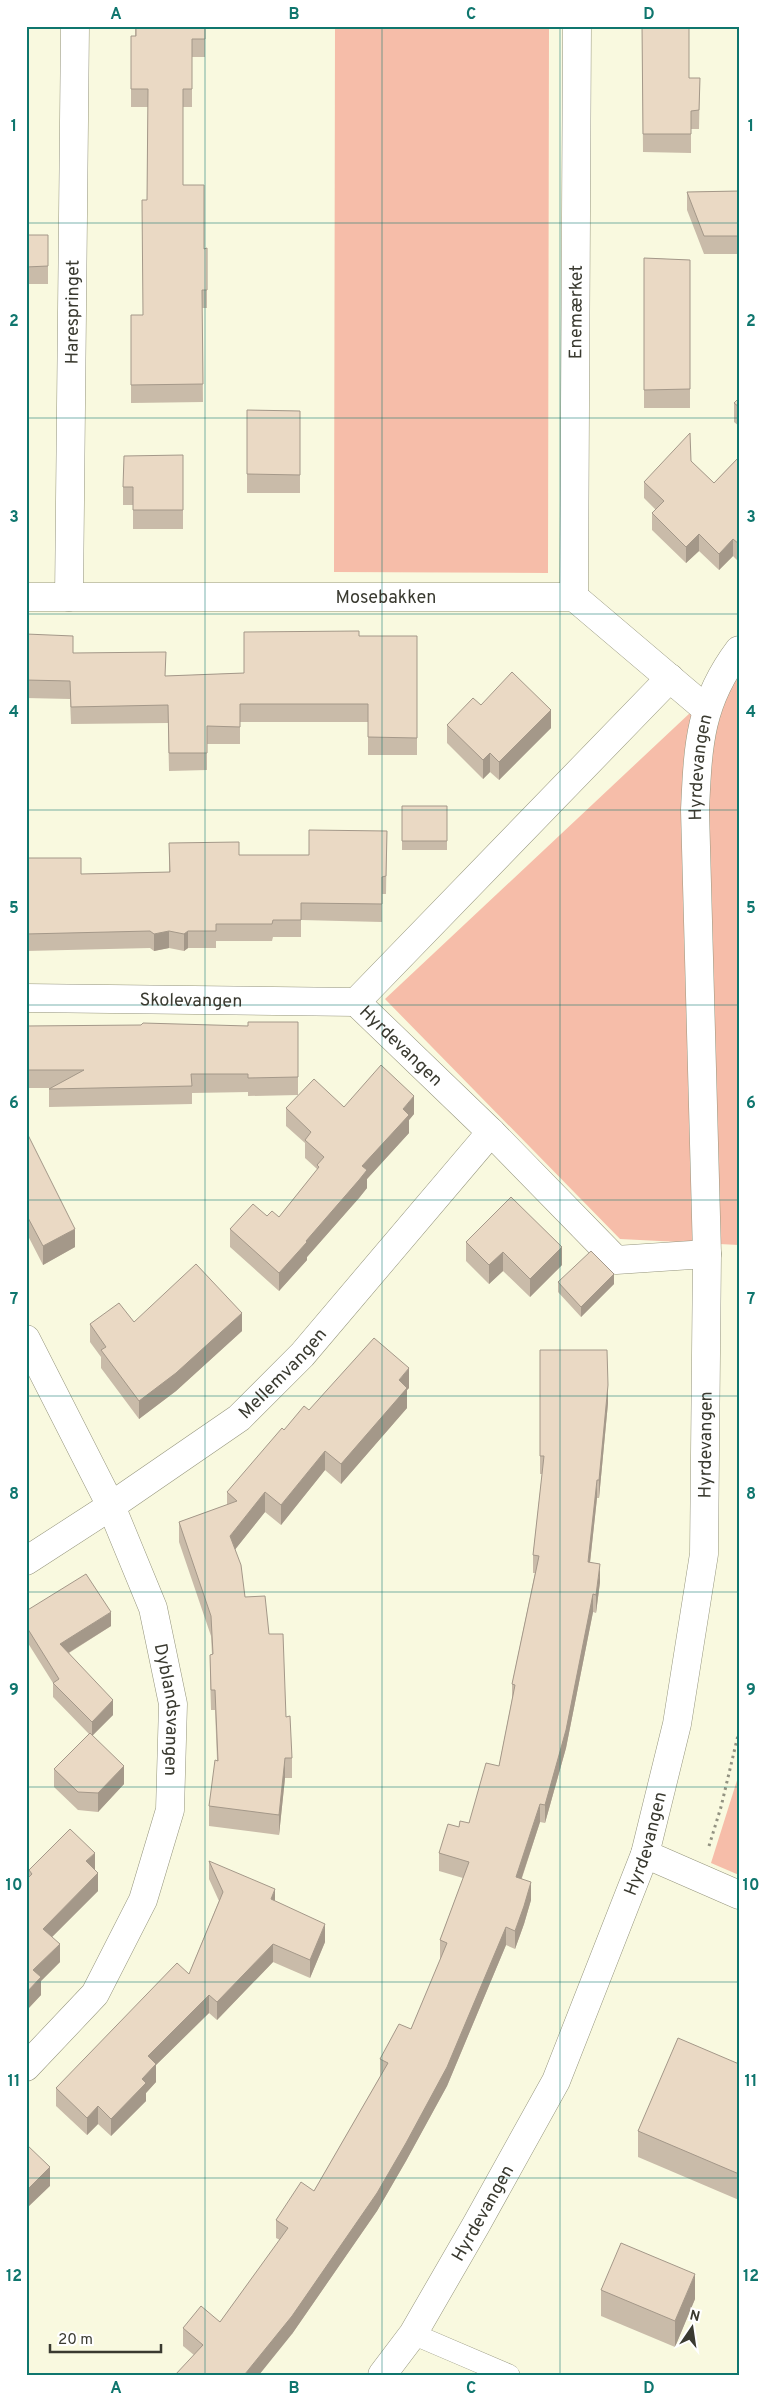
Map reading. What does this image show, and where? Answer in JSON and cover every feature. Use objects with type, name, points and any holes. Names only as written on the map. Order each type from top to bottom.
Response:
[{"type":"street","name":"Harespringet","points":[[69,597],[75,26]]},
{"type":"street","name":"Enemærket","points":[[574,597],[577,26]]},
{"type":"street","name":"Mosebakken","points":[[26,597],[574,597]]},
{"type":"street","points":[[574,597],[706,709]]},
{"type":"street","name":"Hyrdevangen","points":[[382,2375],[413,2334],[556,2081],[644,1854],[677,1724],[704,1554],[707,1254],[695,810],[697,761],[706,709],[722,672],[739,650]]},
{"type":"street","name":"Hyrdevangen","points":[[670,678],[356,1002],[491,1132],[616,1260],[707,1254]]},
{"type":"street","name":"Skolevangen","points":[[26,998],[356,1002]]},
{"type":"street","name":"Mellemvangen","points":[[26,1561],[112,1506],[239,1418],[302,1355],[491,1132]]},
{"type":"street","name":"Dyblandsvangen","points":[[26,1339],[112,1506],[153,1608],[173,1704],[170,1810],[143,1900],[95,1994],[26,2067]]},
{"type":"street","points":[[644,1854],[739,1895]]},
{"type":"lane","points":[[413,2334],[509,2375]]},
{"type":"path","points":[[700,1878],[721,1807],[739,1730]]},
{"type":"shaded area","points":[[335,26],[549,26],[548,573],[334,572]]},
{"type":"shaded area","points":[[739,667],[739,1245],[620,1239],[385,999]]},
{"type":"shaded area","points":[[739,1774],[739,1875],[711,1863]]},
{"type":"building","points":[[136,26],[205,26],[205,39],[192,39],[192,89],[183,89],[183,185],[204,185],[204,249],[207,248],[207,290],[202,290],[203,384],[131,385],[131,315],[143,315],[142,200],[147,200],[148,89],[131,89],[131,36],[136,36]]},
{"type":"building","points":[[642,26],[689,26],[689,78],[700,78],[699,110],[691,111],[691,134],[643,134]]},
{"type":"building","points":[[739,191],[739,236],[704,236],[687,192]]},
{"type":"building","points":[[26,235],[48,235],[48,266],[26,267]]},
{"type":"building","points":[[644,258],[690,260],[690,389],[644,390]]},
{"type":"building","points":[[739,398],[739,407],[734,403]]},
{"type":"building","points":[[247,410],[300,411],[300,475],[247,474]]},
{"type":"building","points":[[690,433],[691,461],[714,483],[739,457],[739,544],[733,539],[719,554],[699,534],[686,547],[652,513],[664,501],[644,482]]},
{"type":"building","points":[[183,455],[183,510],[133,510],[133,487],[123,487],[124,456]]},
{"type":"building","points":[[359,631],[359,636],[417,636],[417,738],[368,737],[368,704],[240,704],[240,727],[207,726],[207,753],[169,753],[168,705],[71,707],[70,681],[26,680],[26,634],[73,636],[73,653],[166,652],[165,676],[244,673],[244,632]]},
{"type":"building","points":[[512,672],[551,710],[499,762],[490,753],[483,760],[447,725],[473,698],[481,705]]},
{"type":"building","points":[[402,806],[447,806],[447,841],[402,841]]},
{"type":"building","points":[[309,830],[387,831],[386,876],[382,877],[382,904],[301,903],[301,920],[273,920],[272,924],[216,924],[216,931],[188,931],[184,934],[169,931],[154,934],[150,931],[26,934],[26,858],[81,858],[81,874],[170,872],[169,843],[239,842],[239,855],[309,855]]},
{"type":"building","points":[[248,1022],[298,1022],[298,1077],[248,1078],[248,1074],[191,1074],[192,1086],[49,1089],[84,1070],[26,1070],[26,1026],[141,1025],[143,1023],[248,1026]]},
{"type":"building","points":[[381,1065],[414,1096],[403,1109],[409,1115],[362,1166],[367,1170],[279,1273],[230,1229],[253,1204],[267,1216],[272,1211],[279,1217],[319,1167],[317,1165],[324,1157],[305,1140],[311,1132],[286,1108],[314,1079],[344,1107]]},
{"type":"building","points":[[26,1131],[75,1229],[43,1246],[26,1214]]},
{"type":"building","points":[[511,1197],[562,1247],[530,1279],[503,1252],[489,1265],[466,1242]]},
{"type":"building","points":[[591,1251],[614,1274],[581,1307],[558,1282]]},
{"type":"building","points":[[196,1264],[242,1313],[176,1373],[139,1401],[101,1350],[106,1347],[90,1324],[119,1303],[134,1322]]},
{"type":"building","points":[[374,1338],[409,1368],[399,1380],[407,1388],[341,1464],[325,1451],[281,1505],[265,1492],[230,1536],[241,1565],[245,1597],[265,1596],[269,1634],[283,1634],[286,1717],[290,1716],[292,1758],[285,1758],[279,1815],[209,1806],[215,1760],[218,1761],[215,1690],[211,1690],[210,1655],[213,1654],[211,1616],[179,1522],[237,1501],[227,1492],[282,1428],[284,1430],[304,1406],[309,1410]]},
{"type":"building","points":[[540,1350],[607,1350],[608,1385],[599,1480],[597,1480],[588,1562],[600,1564],[596,1595],[593,1594],[566,1730],[545,1805],[540,1804],[516,1877],[531,1882],[524,1906],[515,1931],[506,1927],[447,2067],[406,2143],[377,2193],[292,2316],[246,2375],[175,2375],[203,2345],[183,2328],[201,2306],[220,2322],[288,2228],[276,2220],[301,2182],[314,2191],[388,2063],[380,2059],[399,2024],[411,2029],[447,1943],[440,1940],[469,1862],[439,1853],[448,1824],[459,1827],[460,1821],[469,1823],[486,1763],[499,1766],[515,1685],[512,1684],[539,1556],[533,1555],[544,1456],[540,1456]]},
{"type":"building","points":[[86,1574],[111,1612],[60,1644],[113,1700],[92,1722],[53,1683],[59,1679],[26,1626],[26,1611]]},
{"type":"building","points":[[90,1733],[124,1766],[98,1793],[78,1792],[54,1769]]},
{"type":"building","points":[[70,1829],[95,1853],[86,1861],[98,1873],[43,1929],[60,1944],[33,1970],[41,1977],[26,1993],[26,1880],[32,1874],[29,1870]]},
{"type":"building","points":[[209,1861],[275,1889],[271,1899],[325,1924],[310,1960],[273,1944],[217,2002],[209,1995],[148,2056],[156,2064],[142,2079],[146,2083],[111,2119],[98,2106],[87,2118],[56,2088],[177,1963],[189,1974],[223,1892]]},
{"type":"building","points":[[678,2038],[739,2064],[739,2174],[638,2131]]},
{"type":"building","points":[[26,2144],[50,2167],[26,2191]]},
{"type":"building","points":[[621,2243],[695,2274],[675,2321],[601,2290]]}]
